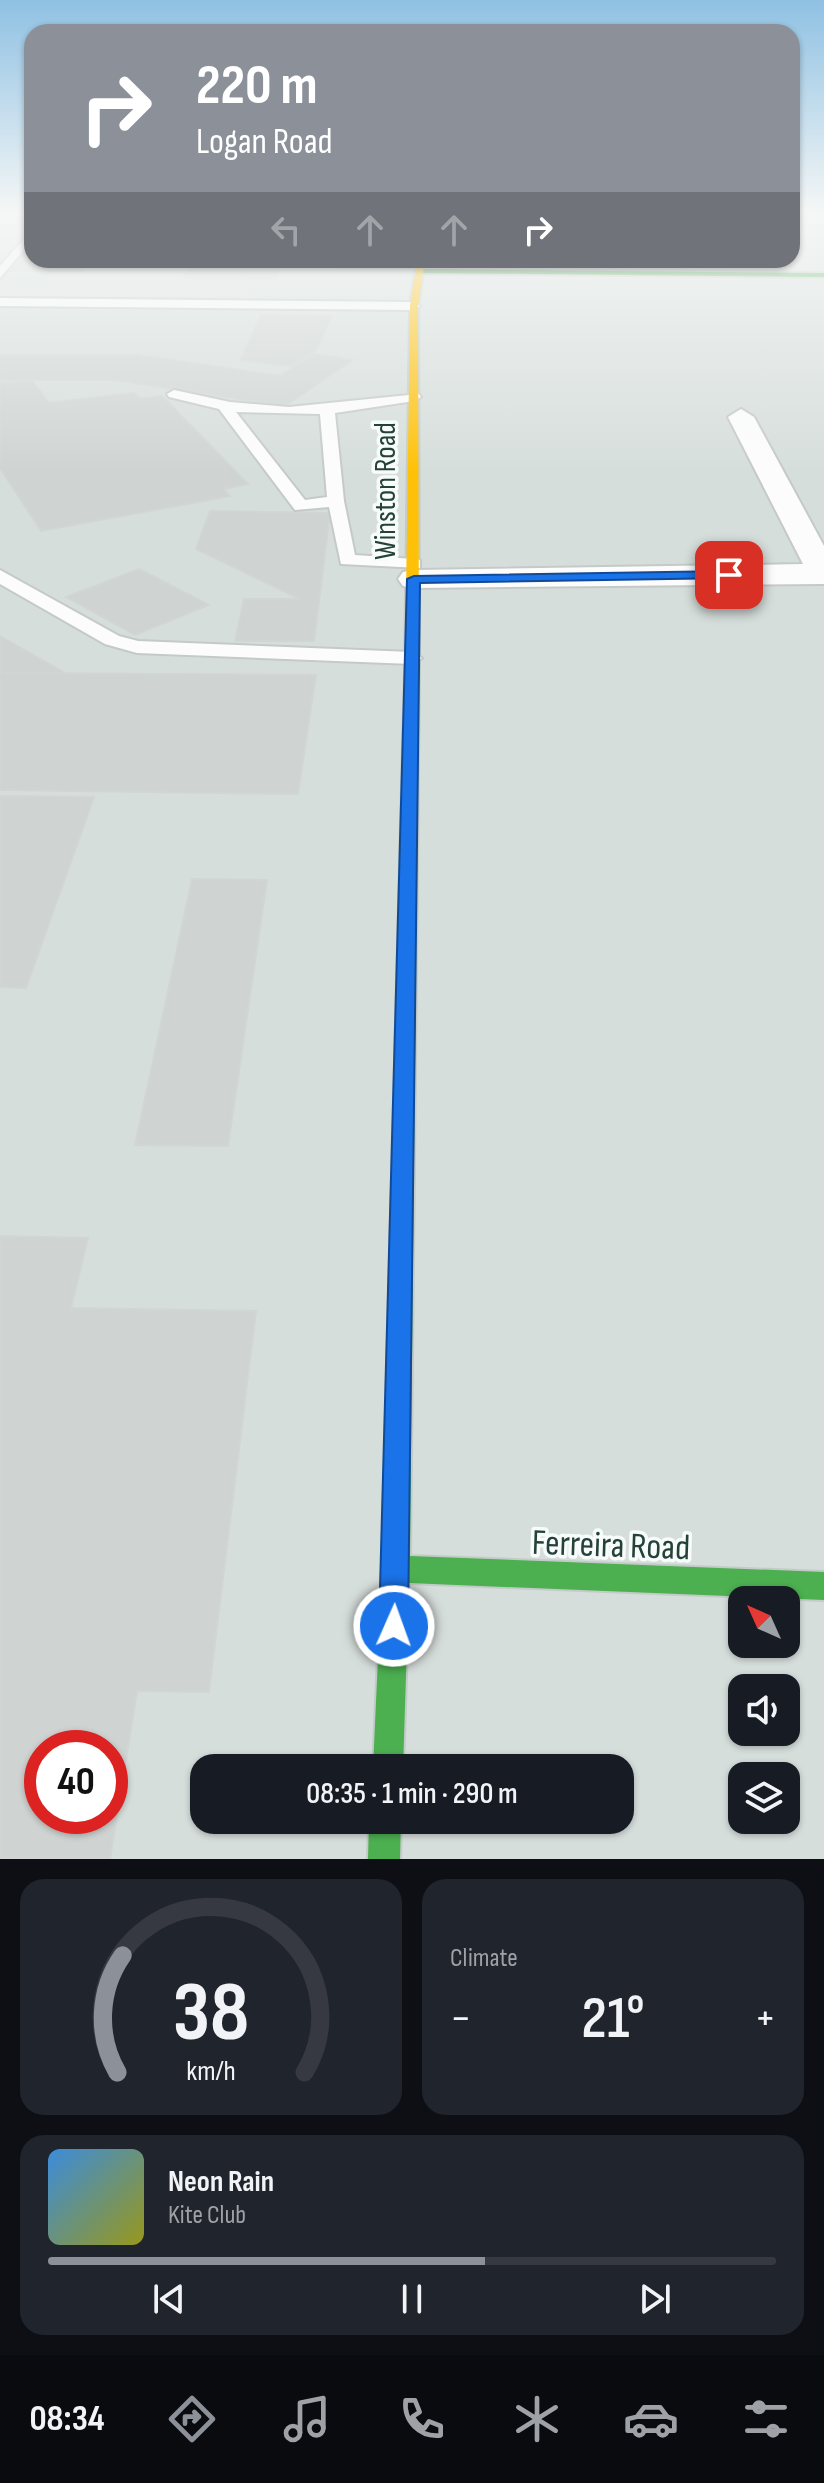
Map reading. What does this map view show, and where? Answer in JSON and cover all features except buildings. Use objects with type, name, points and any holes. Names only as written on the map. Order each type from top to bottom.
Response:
[{"type":"street","name":"Winston Road","points":[[389,1754],[396,1569],[414,572],[415,299]]},
{"type":"street","points":[[414,572],[824,574],[741,417]]},
{"type":"street","name":"Ferreira Road","points":[[396,1569],[824,1586]]},
{"type":"street","points":[[384,1859],[385,1834]]},
{"type":"lane","points":[[0,302],[414,306]]},
{"type":"lane","points":[[174,394],[225,407],[327,410],[366,401],[414,397]]},
{"type":"lane","points":[[225,407],[301,506],[336,501]]},
{"type":"lane","points":[[327,410],[336,501],[347,560],[414,572]]},
{"type":"lane","points":[[0,576],[112,640],[137,647],[412,658]]},
{"type":"shaded area","points":[[0,299],[824,299],[824,1859],[0,1859]]},
{"type":"traffic: fast","points":[[389,1754],[396,1569],[412,669]]},
{"type":"traffic: fast","points":[[396,1569],[824,1586]]},
{"type":"traffic: fast","points":[[384,1859],[385,1834]]},
{"type":"traffic: slow","points":[[412,669],[415,299]]},
{"type":"route","points":[[394,1626],[414,579],[729,575]]}]
